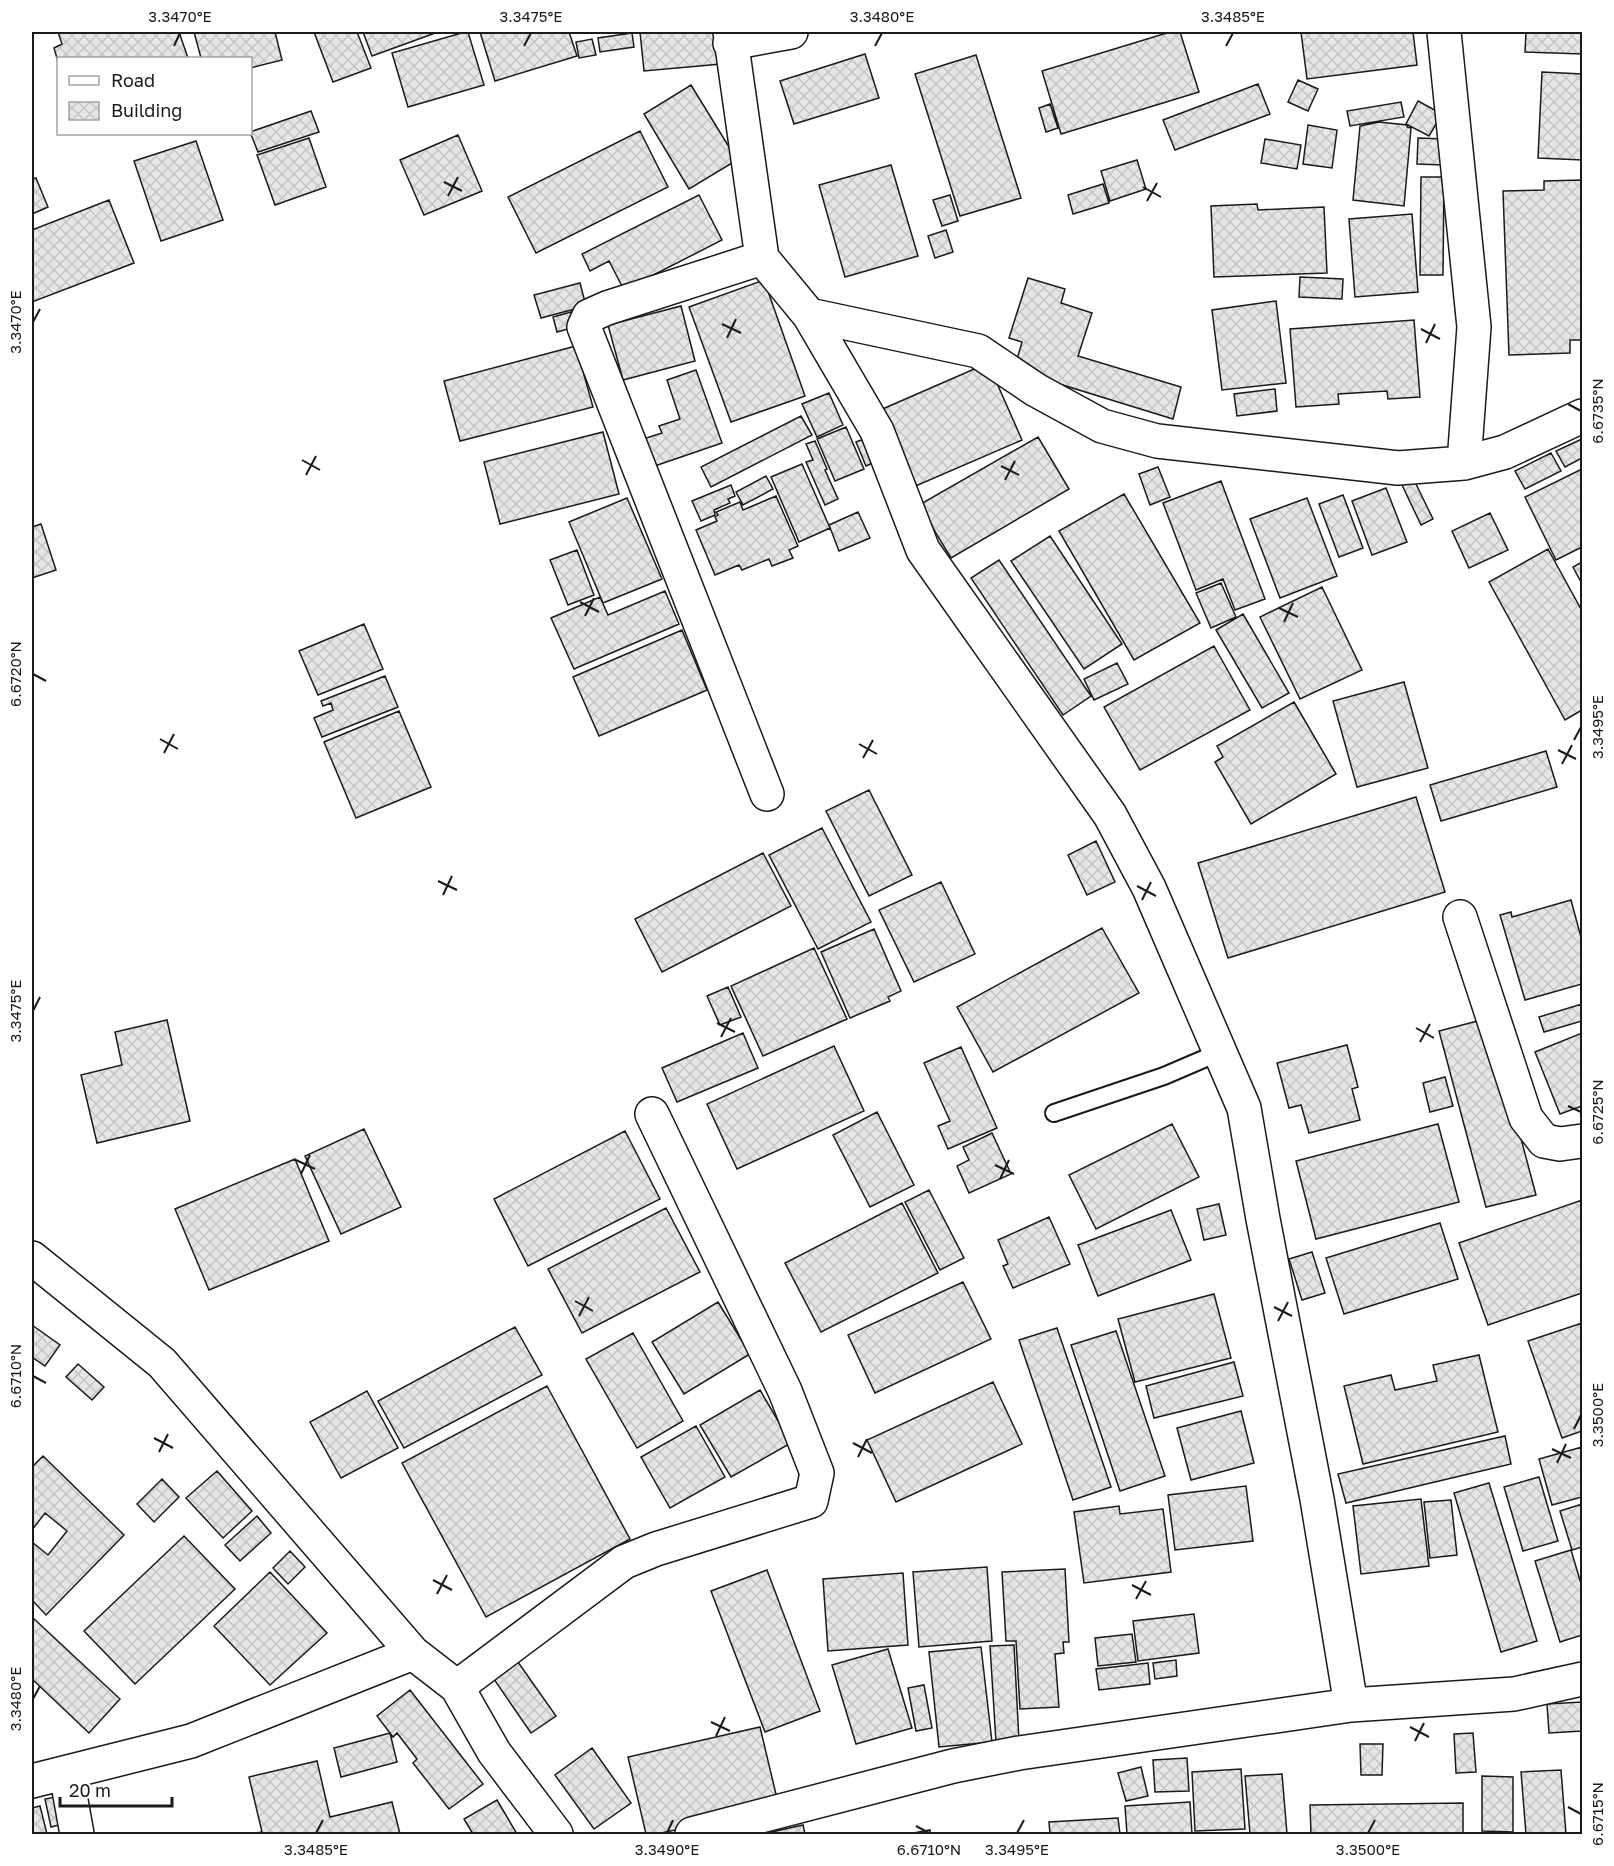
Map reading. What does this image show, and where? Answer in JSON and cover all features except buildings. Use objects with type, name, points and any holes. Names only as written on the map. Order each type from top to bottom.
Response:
[{"type":"street","points":[[791,32],[730,37],[762,258],[809,315],[877,431],[923,550],[1110,815],[1149,888],[1244,1108],[1317,1499],[1351,1705]]},
{"type":"street","points":[[1444,32],[1474,327],[1464,463]]},
{"type":"street","points":[[762,258],[607,308],[589,316],[584,327],[767,794]]},
{"type":"street","points":[[809,315],[978,351],[1036,390],[1102,426],[1157,441],[1398,468],[1464,463],[1505,452],[1582,416]]},
{"type":"street","points":[[1460,917],[1526,1118],[1544,1142],[1560,1144],[1582,1141]]},
{"type":"street","points":[[457,1687],[624,1562],[656,1549],[810,1501],[817,1473],[785,1391],[652,1114]]},
{"type":"street","points":[[32,1258],[162,1363],[413,1653],[457,1687],[494,1752],[556,1834]]},
{"type":"street","points":[[32,1781],[191,1741],[413,1653]]},
{"type":"street","points":[[692,1834],[953,1766],[1019,1753],[1351,1705],[1514,1694],[1582,1679]]},
{"type":"street","points":[[66,1773],[77,1834]]},
{"type":"lane","points":[[1054,1113],[1164,1076],[1220,1052]]}]
